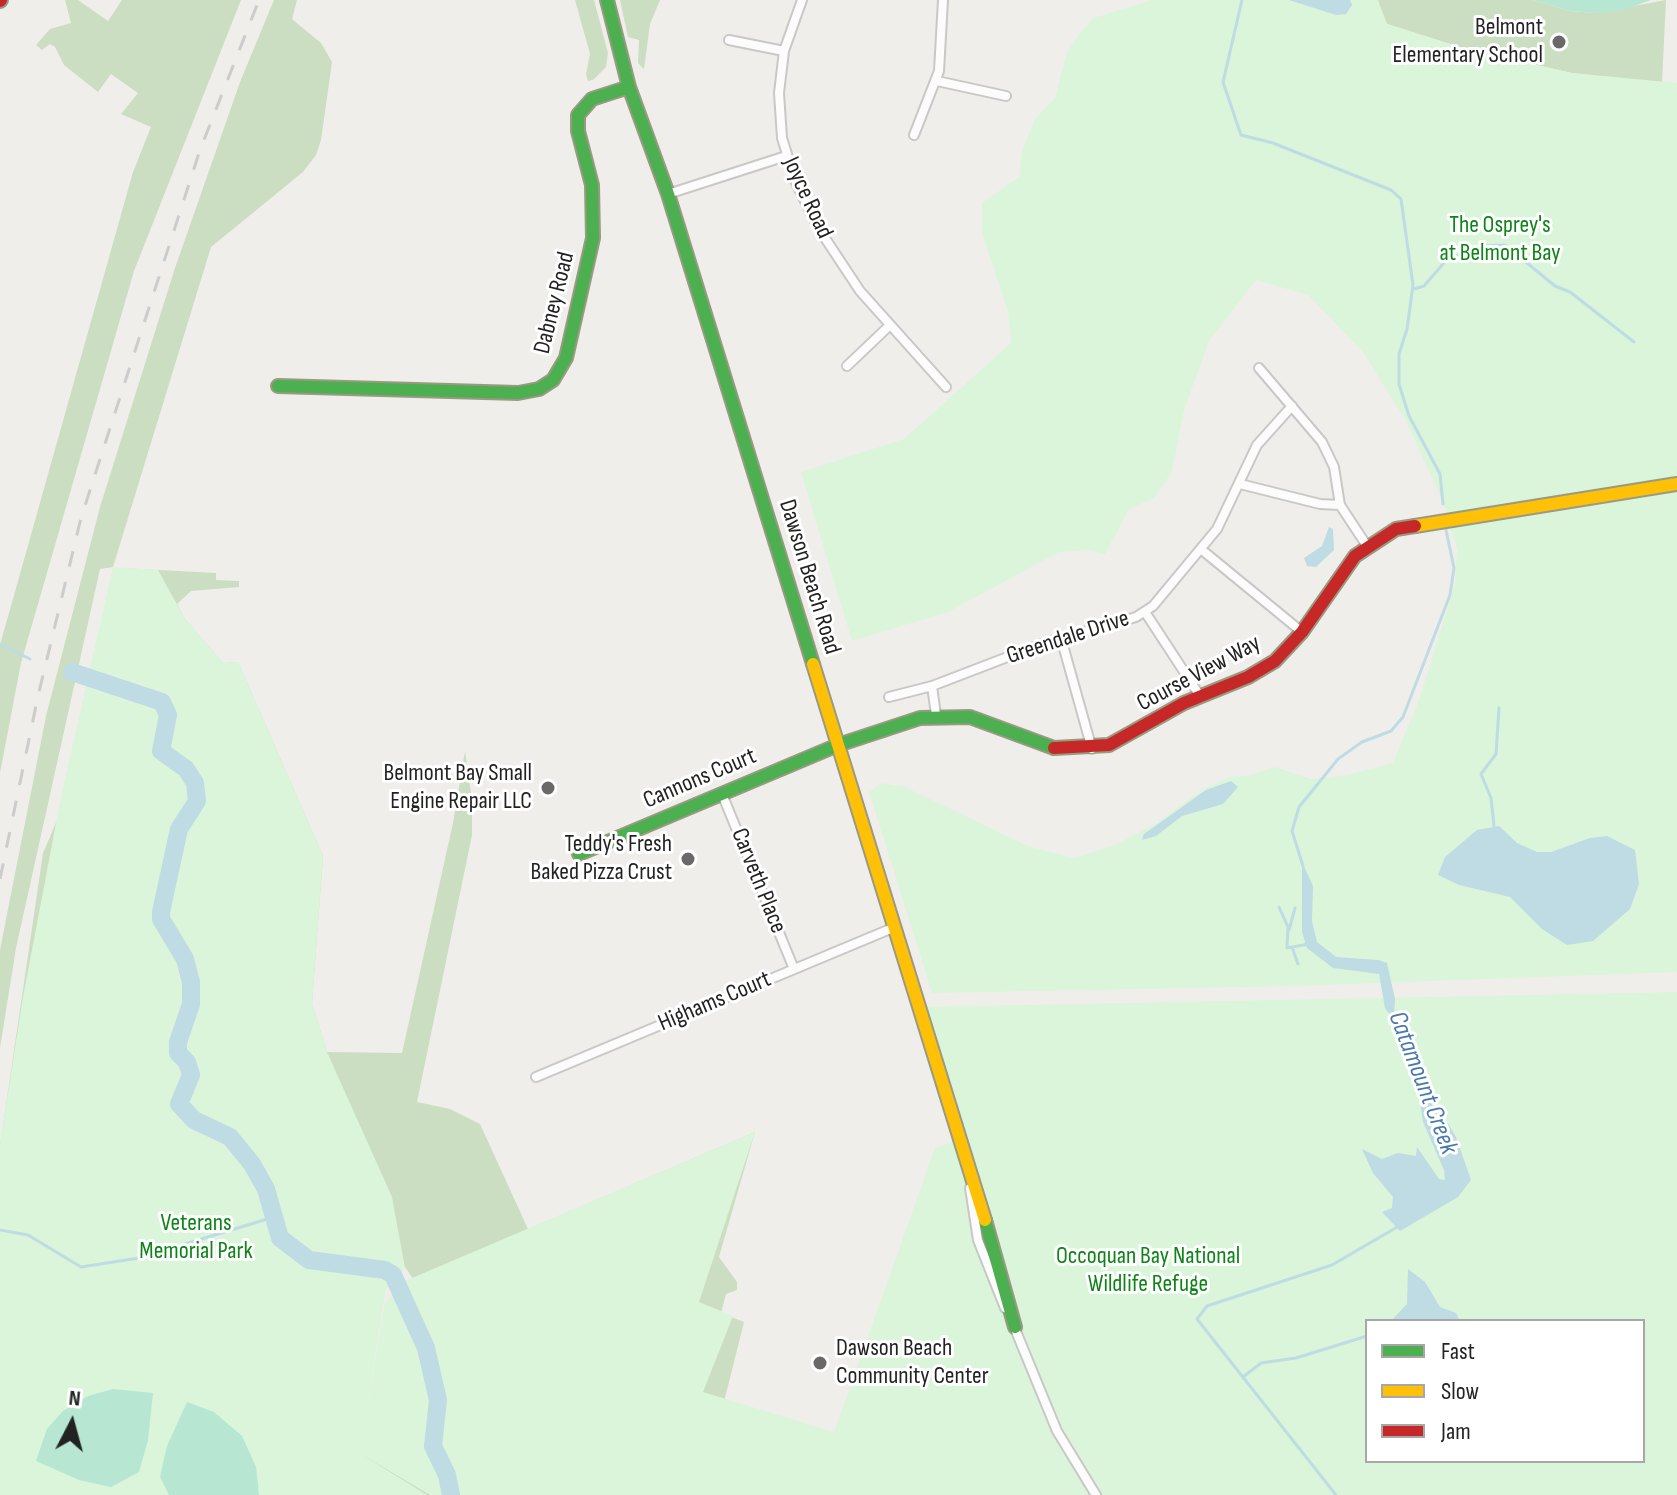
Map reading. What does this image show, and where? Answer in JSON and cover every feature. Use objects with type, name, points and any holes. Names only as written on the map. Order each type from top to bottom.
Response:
[{"type":"street","name":"Dawson Beach Road","points":[[607,0],[629,87],[668,194],[1015,1327],[1057,1431],[1096,1495]]},
{"type":"street","name":"Joyce Road","points":[[802,0],[784,51],[779,116],[786,156],[819,229],[889,326],[946,387]]},
{"type":"street","points":[[914,135],[937,81],[942,52],[943,0]]},
{"type":"street","points":[[729,40],[784,51]]},
{"type":"street","points":[[937,81],[1006,96]]},
{"type":"street","name":"Dabney Road","points":[[278,386],[518,393],[539,389],[553,380],[566,358],[593,238],[592,185],[578,131],[578,115],[592,99],[629,87]]},
{"type":"street","points":[[668,194],[786,156]]},
{"type":"street","points":[[847,366],[889,326]]},
{"type":"street","points":[[1259,368],[1328,453],[1338,481],[1340,505],[1367,546]]},
{"type":"street","name":"Greendale Drive","points":[[889,697],[932,686],[1061,638],[1145,612],[1160,600],[1202,550],[1227,514],[1265,433],[1292,406]]},
{"type":"street","points":[[1240,484],[1320,504],[1340,505]]},
{"type":"street","name":"Course View Way","points":[[838,745],[936,715],[983,720],[1049,748],[1092,749],[1125,738],[1200,696],[1264,668],[1302,632],[1346,566],[1367,546],[1396,529],[1677,484]]},
{"type":"street","points":[[1202,550],[1302,632]]},
{"type":"street","points":[[1145,612],[1200,696]]},
{"type":"street","points":[[1061,638],[1092,749]]},
{"type":"street","points":[[932,686],[936,715]]},
{"type":"street","name":"Cannons Court","points":[[579,854],[838,745]]},
{"type":"street","name":"Carveth Place","points":[[722,794],[794,969]]},
{"type":"street","name":"Highams Court","points":[[536,1077],[895,927]]},
{"type":"green space","points":[[65,0],[78,0],[108,21],[122,0],[241,0],[134,271],[21,663],[0,773],[0,645],[133,172],[151,127],[121,114],[138,93],[111,74],[98,92],[64,65],[55,47],[50,44],[42,50],[36,45],[50,29],[71,23]]},
{"type":"green space","points":[[274,0],[297,0],[292,19],[321,43],[332,62],[321,140],[316,155],[303,172],[211,247],[113,567],[100,569],[16,948],[0,1048],[0,950],[46,716],[100,507],[174,271],[240,82]]},
{"type":"green space","points":[[575,0],[594,0],[608,53],[606,67],[588,81],[586,74],[590,54]]},
{"type":"green space","points":[[620,0],[660,0],[650,24],[644,69],[638,63],[639,40],[628,37]]},
{"type":"green space","name":"The Osprey's at Belmont Bay","points":[[1152,0],[1378,0],[1387,24],[1466,49],[1572,73],[1677,83],[1677,972],[1295,986],[932,993],[869,792],[882,783],[905,787],[1030,847],[1074,858],[1113,846],[1155,824],[1205,788],[1230,777],[1246,776],[1275,767],[1311,779],[1347,775],[1393,763],[1418,703],[1455,585],[1457,549],[1444,504],[1406,421],[1363,352],[1308,295],[1256,280],[1209,341],[1184,410],[1172,472],[1154,498],[1129,509],[1105,554],[1090,550],[1059,552],[948,612],[852,641],[801,472],[904,439],[1011,343],[1008,311],[982,233],[982,203],[1020,176],[1022,151],[1035,119],[1055,98],[1067,52],[1076,38],[1093,18]]},
{"type":"green space","name":"Belmont Elementary School","points":[[1373,0],[1533,0],[1570,11],[1596,13],[1666,0],[1662,83],[1572,73],[1466,49],[1387,24]]},
{"type":"green space","points":[[1533,0],[1651,0],[1623,10],[1596,13],[1570,11]]},
{"type":"green space","name":"Occoquan Bay National Wildlife Refuge","points":[[113,567],[158,570],[185,619],[223,663],[238,662],[323,856],[312,1004],[327,1052],[392,1197],[405,1268],[386,1289],[364,1424],[385,1303],[405,1281],[755,1132],[699,1302],[733,1316],[703,1392],[834,1432],[935,1148],[966,1137],[922,1007],[1677,992],[1677,1495],[430,1495],[359,1453],[427,1495],[0,1495],[0,1144],[23,997],[62,792]]},
{"type":"green space","name":"Veterans Memorial Park","points":[[122,568],[216,573],[216,580],[239,581],[239,587],[191,591],[177,604],[185,619],[223,663],[238,662],[323,856],[312,1004],[327,1052],[402,1053],[453,823],[465,751],[472,800],[472,835],[417,1102],[450,1109],[480,1124],[528,1229],[755,1132],[719,1257],[737,1282],[737,1290],[726,1294],[721,1313],[744,1322],[723,1406],[414,1280],[394,1251],[353,1420],[430,1495],[293,1495],[0,1146],[43,853],[61,811]]},
{"type":"green space","points":[[113,1389],[153,1393],[148,1440],[139,1472],[111,1487],[79,1480],[36,1461],[47,1429],[63,1411],[88,1396]]},
{"type":"green space","points":[[187,1402],[214,1412],[242,1436],[256,1467],[259,1495],[169,1495],[160,1477],[167,1446]]},
{"type":"water","points":[[1289,0],[1350,0],[1352,5],[1346,14],[1336,15]]},
{"type":"water","points":[[1329,527],[1333,529],[1334,550],[1316,567],[1307,566],[1304,558],[1322,546]]},
{"type":"water","points":[[1231,781],[1238,787],[1223,804],[1182,816],[1156,836],[1142,840],[1144,834],[1206,790]]},
{"type":"water","points":[[1499,826],[1517,843],[1537,852],[1551,852],[1590,838],[1607,836],[1635,850],[1639,884],[1630,909],[1593,941],[1567,945],[1542,929],[1510,897],[1459,885],[1438,875],[1445,857],[1477,830]]},
{"type":"water","points":[[1302,862],[1313,886],[1312,921],[1317,942],[1336,957],[1387,963],[1395,999],[1394,1020],[1385,1008],[1379,974],[1333,968],[1307,948],[1302,932]]},
{"type":"water","points":[[1415,1068],[1456,1137],[1471,1180],[1458,1197],[1400,1231],[1382,1212],[1392,1208],[1393,1197],[1373,1173],[1362,1149],[1382,1159],[1398,1153],[1416,1156],[1417,1147],[1439,1179],[1445,1180],[1444,1170],[1423,1122]]},
{"type":"water","points":[[1408,1269],[1425,1282],[1440,1307],[1456,1313],[1459,1319],[1393,1319],[1407,1304]]},
{"type":"waterway","name":"Catamount Creek","points":[[1242,0],[1223,82],[1241,135],[1273,143],[1391,190],[1401,199],[1413,285],[1407,329],[1399,354],[1399,384],[1409,416],[1440,474],[1443,504]]},
{"type":"waterway","points":[[1414,289],[1424,286],[1449,257],[1467,254],[1480,246],[1505,245],[1555,286],[1570,292],[1634,342]]},
{"type":"waterway","name":"Catamount Creek","points":[[1303,866],[1292,831],[1299,807],[1338,759],[1362,742],[1391,731],[1403,717],[1450,595],[1454,568],[1446,530]]},
{"type":"waterway","points":[[0,644],[30,659]]},
{"type":"waterway","points":[[72,672],[162,702],[168,715],[161,751],[186,769],[195,783],[197,801],[179,829],[161,912],[161,919],[185,959],[191,982],[191,1004],[178,1042],[178,1053],[187,1062],[191,1075],[179,1104],[194,1120],[230,1137],[252,1164],[266,1189],[280,1238],[309,1260],[385,1270],[393,1275],[426,1348],[438,1400],[433,1446],[447,1475],[451,1495]]},
{"type":"waterway","points":[[1494,826],[1491,798],[1481,774],[1496,754],[1499,708]]},
{"type":"waterway","points":[[1279,907],[1288,927],[1287,948],[1309,944]]},
{"type":"waterway","points":[[1289,930],[1295,908]]},
{"type":"waterway","points":[[1293,950],[1298,964]]},
{"type":"waterway","name":"Catamount Creek","points":[[1393,1018],[1416,1070]]},
{"type":"waterway","points":[[0,1230],[28,1235],[81,1267],[139,1258],[274,1217]]},
{"type":"waterway","name":"Catamount Creek","points":[[1336,1495],[1197,1319],[1207,1306],[1332,1265],[1399,1226]]},
{"type":"waterway","points":[[1243,1377],[1261,1363],[1296,1358],[1365,1337]]},
{"type":"railway","points":[[0,879],[38,696],[81,518],[200,150],[259,0]]},
{"type":"traffic: fast","points":[[607,0],[629,87],[668,194],[813,664]]},
{"type":"traffic: fast","points":[[278,386],[518,393],[539,389],[553,380],[566,358],[593,238],[592,185],[578,131],[578,115],[592,99],[629,87]]},
{"type":"traffic: fast","points":[[579,854],[838,745],[920,718],[970,717],[1054,748]]},
{"type":"traffic: fast","points":[[985,1220],[1015,1327]]},
{"type":"traffic: slow","points":[[1415,526],[1677,484]]},
{"type":"traffic: slow","points":[[813,664],[985,1220]]},
{"type":"traffic: jam","points":[[1054,748],[1109,745],[1184,703],[1248,677],[1275,661],[1302,632],[1355,556],[1396,529],[1415,526]]},
{"type":"place","name":"Belmont Elementary School","points":[[1559,42]]},
{"type":"place","name":"Belmont Bay Small Engine Repair LLC","points":[[548,788]]},
{"type":"place","name":"Teddy's Fresh Baked Pizza Crust","points":[[688,859]]},
{"type":"place","name":"Dawson Beach Community Center","points":[[820,1363]]}]
